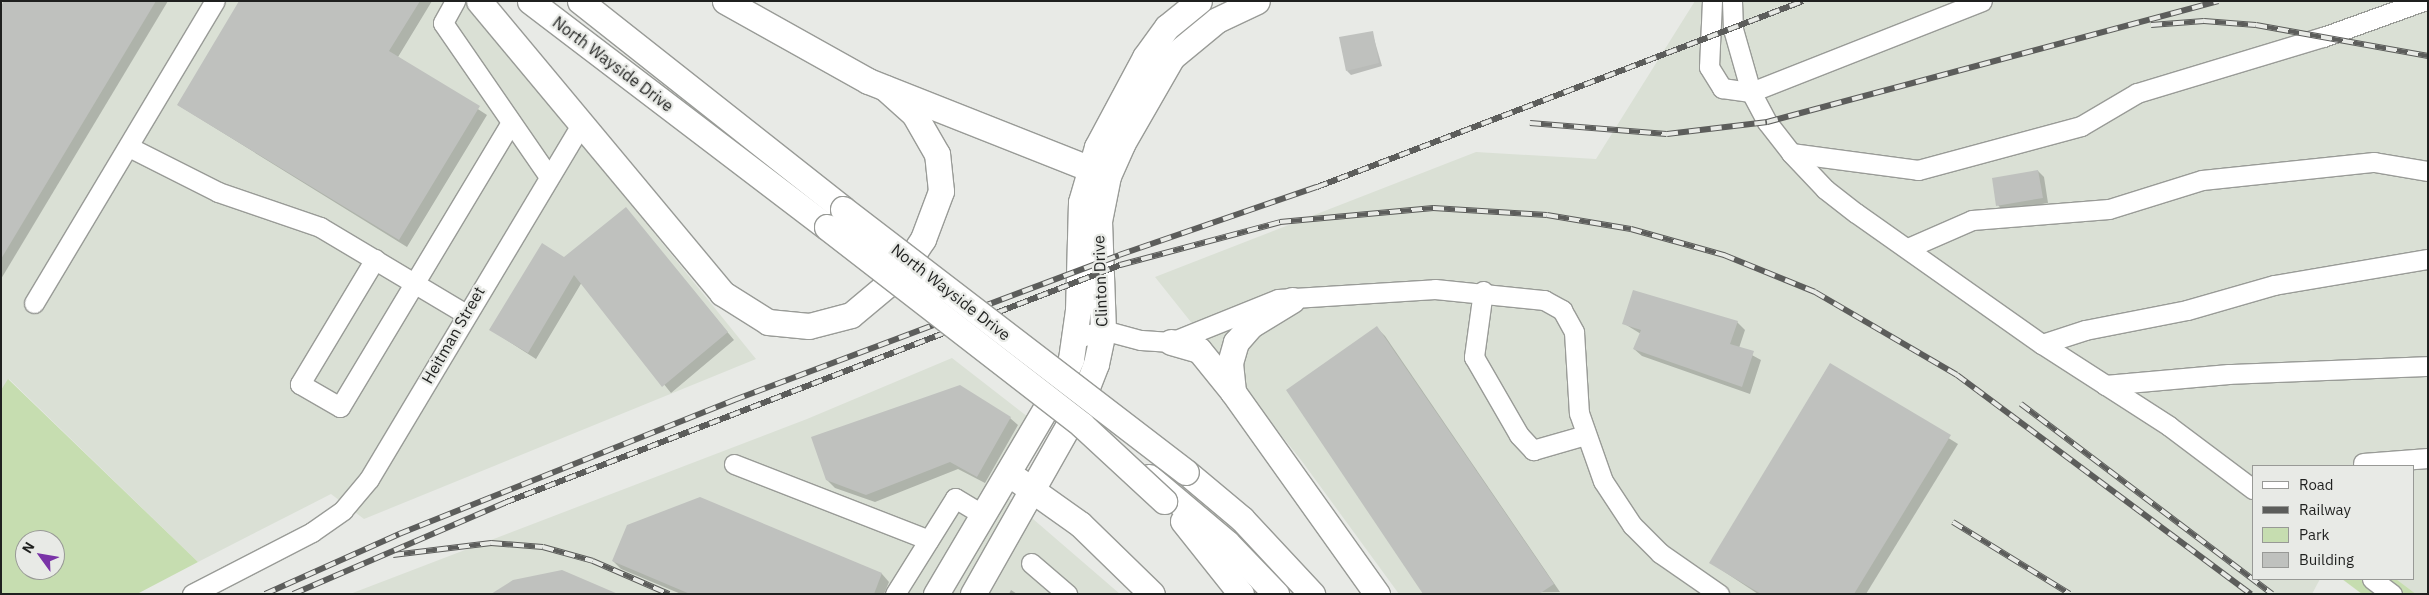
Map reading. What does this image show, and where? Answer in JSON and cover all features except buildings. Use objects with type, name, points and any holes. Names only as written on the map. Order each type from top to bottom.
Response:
[{"type":"main road","points":[[480,1],[580,126],[722,294],[768,322],[809,326],[851,315],[885,289],[913,254],[937,210],[941,191],[937,154],[914,114],[885,88]]},
{"type":"main road","name":"North Wayside Drive","points":[[530,1],[827,227],[1082,425],[1167,497],[1241,594]]},
{"type":"main road","name":"North Wayside Drive","points":[[580,1],[843,209],[1186,472],[1242,520],[1312,594]]},
{"type":"main road","points":[[725,1],[885,88],[1098,172]]},
{"type":"main road","name":"Clinton Drive","points":[[936,594],[1060,384],[1075,339],[1078,224],[1145,57],[1167,27],[1199,1]]},
{"type":"main road","name":"Clinton Drive","points":[[973,594],[1080,405],[1103,330],[1098,245],[1098,172],[1163,68],[1201,30],[1257,1]]},
{"type":"main road","points":[[1233,392],[1230,363],[1239,338],[1251,325],[1292,300]]},
{"type":"main road","points":[[1171,342],[1199,350],[1233,392],[1377,594]]},
{"type":"main road","points":[[1008,474],[1033,489],[1107,547],[1152,594]]},
{"type":"main road","points":[[1167,497],[1276,594]]},
{"type":"main road","points":[[983,515],[1009,530]]},
{"type":"street","points":[[34,303],[215,1]]},
{"type":"street","points":[[455,1],[443,23],[548,175]]},
{"type":"street","points":[[1712,1],[1709,67],[1722,88],[1751,92],[1982,1]]},
{"type":"street","points":[[1732,1],[1733,29],[1751,92],[1767,122],[1791,153],[1825,189],[2042,344],[2252,488]]},
{"type":"street","points":[[1791,153],[1918,170],[2081,126],[2137,93],[2323,37],[2423,1]]},
{"type":"street","points":[[376,259],[300,384],[340,407],[512,122]]},
{"type":"street","name":"Heitman Street","points":[[192,594],[312,532],[343,510],[369,479],[548,175],[580,126]]},
{"type":"street","points":[[129,147],[218,192],[320,227],[466,314]]},
{"type":"street","points":[[1908,248],[1972,220],[2109,209],[2202,180],[2374,162],[2428,171]]},
{"type":"street","points":[[2042,344],[2084,330],[2187,310],[2274,285],[2428,260]]},
{"type":"street","points":[[1075,339],[1103,330],[1140,340],[1171,342],[1256,304],[1292,300],[1410,289],[1483,291],[1535,296],[1567,316],[1574,332],[1574,379],[1584,435],[1603,482],[1632,525],[1675,565],[1719,594]]},
{"type":"street","points":[[1483,291],[1474,357],[1519,435],[1532,450],[1584,435]]},
{"type":"street","points":[[2104,385],[2229,374],[2428,366]]},
{"type":"street","points":[[2363,463],[2428,458]]},
{"type":"street","points":[[734,464],[929,540]]},
{"type":"street","points":[[896,594],[955,498],[983,515]]},
{"type":"street","points":[[1031,563],[1067,594]]},
{"type":"street","points":[[2373,580],[2392,594]]},
{"type":"shaded area","points":[[1,1],[466,1],[756,359],[364,519],[331,494],[198,562],[9,379],[1,390]]},
{"type":"shaded area","points":[[1695,1],[2428,1],[2428,594],[2416,594],[2397,580],[2414,580],[2414,465],[2252,465],[2252,580],[2319,580],[2312,594],[1399,594],[1301,460],[1155,277],[1476,152],[1596,159]]},
{"type":"shaded area","points":[[952,358],[1028,417],[989,481],[1120,594],[350,594],[807,419]]},
{"type":"green space","points":[[8,379],[198,562],[137,594],[1,594],[1,390]]},
{"type":"green space","points":[[2343,580],[2397,580],[2416,594],[2362,594]]},
{"type":"railway","points":[[265,594],[399,534],[734,400],[1119,255],[1317,187],[1803,1]]},
{"type":"railway","points":[[1530,123],[1667,134],[1767,122],[2218,1]]},
{"type":"railway","points":[[2151,25],[2204,21],[2256,25],[2428,56]]},
{"type":"railway","points":[[293,594],[504,503],[1120,265],[1280,222],[1433,208],[1547,215],[1631,229],[1724,255],[1815,292],[1957,375],[2251,594]]},
{"type":"railway","points":[[2021,404],[2252,579]]},
{"type":"railway","points":[[1953,522],[2070,594]]},
{"type":"railway","points":[[393,555],[491,543],[543,547],[593,561],[669,594]]},
{"type":"railway","points":[[2254,580],[2272,594]]}]
